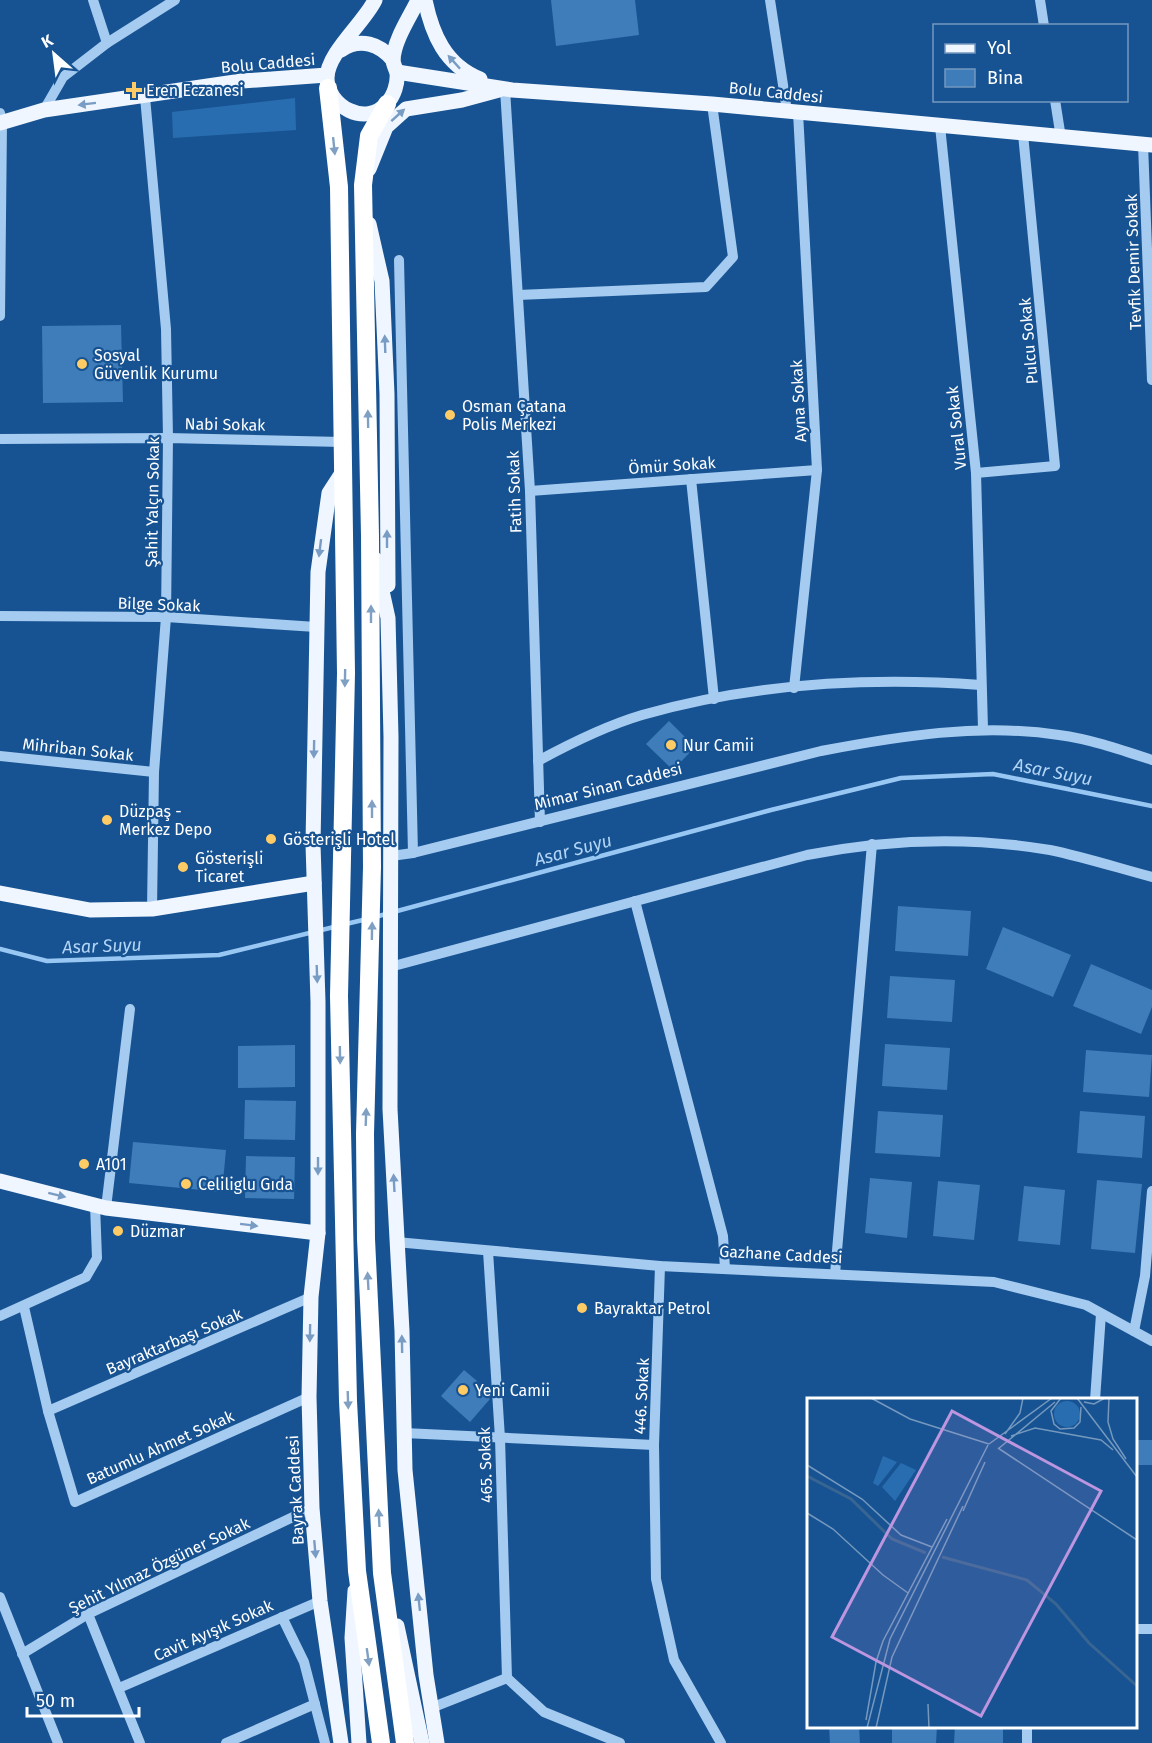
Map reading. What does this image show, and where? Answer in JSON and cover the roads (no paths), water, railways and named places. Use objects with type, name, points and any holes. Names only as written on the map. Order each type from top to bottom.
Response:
[{"type":"highway","points":[[327,82],[339,187],[346,673],[339,996],[348,1401],[357,1570],[381,1743]]},
{"type":"highway","points":[[387,104],[369,136],[363,194],[370,536],[372,867],[371,990],[365,1134],[366,1239],[381,1568],[405,1743]]},
{"type":"main road","points":[[371,3],[335,55],[327,82],[333,99],[353,112],[377,111],[387,104],[396,87],[395,66],[401,35],[418,0]]},
{"type":"main road","points":[[425,0],[430,28],[448,56],[464,72],[505,89]]},
{"type":"main road","points":[[335,55],[354,44],[366,43],[386,52],[395,66]]},
{"type":"main road","name":"Bolu Caddesi","points":[[395,66],[505,89],[712,104],[1061,138],[1148,144]]},
{"type":"main road","name":"Bolu Caddesi","points":[[1,119],[44,110],[242,81],[327,82]]},
{"type":"main road","points":[[437,1743],[431,1708],[405,1470],[390,1109],[391,862],[387,394],[382,280],[363,194],[386,127],[406,109],[462,100],[505,89]]},
{"type":"main road","name":"Bayrak Caddesi","points":[[341,1743],[320,1601],[312,1508],[309,1396],[311,1297],[318,1233],[318,1002],[314,903],[316,627],[318,573],[324,521],[329,494],[342,473]]},
{"type":"main road","points":[[370,536],[388,623]]},
{"type":"main road","points":[[0,893],[90,910],[152,909],[314,883]]},
{"type":"main road","points":[[0,1181],[100,1206],[318,1233]]},
{"type":"main road","points":[[381,1568],[395,1618],[422,1743]]},
{"type":"main road","points":[[357,1570],[352,1638],[359,1743]]},
{"type":"street","points":[[93,0],[107,43]]},
{"type":"street","points":[[44,110],[63,77],[107,43],[174,0]]},
{"type":"street","name":"Ayna Sokak","points":[[770,0],[792,111],[817,470],[794,688]]},
{"type":"street","points":[[1040,0],[1044,24]]},
{"type":"street","name":"Fatih Sokak","points":[[505,89],[530,491],[540,822]]},
{"type":"street","name":"Şahit Yalçın Sokak","points":[[145,97],[166,329],[168,438],[166,617],[154,772],[152,909]]},
{"type":"street","points":[[1055,102],[1061,138]]},
{"type":"street","points":[[518,295],[706,287],[733,257],[712,104]]},
{"type":"street","points":[[0,316],[1,119]]},
{"type":"street","name":"Vural Sokak","points":[[940,126],[976,473],[982,729]]},
{"type":"street","name":"Pulcu Sokak","points":[[976,473],[1055,466],[1023,134]]},
{"type":"street","name":"Tevfik Demir Sokak","points":[[1148,144],[1152,380]]},
{"type":"street","points":[[399,260],[413,853]]},
{"type":"street","name":"Nabi Sokak","points":[[0,439],[168,438],[342,442]]},
{"type":"street","name":"Ömür Sokak","points":[[530,491],[817,470]]},
{"type":"street","points":[[691,479],[714,699]]},
{"type":"street","name":"Bilge Sokak","points":[[0,616],[166,617],[316,627]]},
{"type":"street","points":[[388,623],[409,629]]},
{"type":"street","points":[[538,761],[577,740],[619,723],[679,705],[794,688],[881,682],[981,685]]},
{"type":"street","name":"Mimar Sinan Caddesi","points":[[391,862],[413,853],[821,750],[880,739],[982,729],[1061,735],[1152,759]]},
{"type":"street","name":"Mihriban Sokak","points":[[0,756],[154,772]]},
{"type":"street","points":[[389,960],[635,901],[807,855],[872,844],[939,840],[1020,846],[1052,851],[1152,877]]},
{"type":"street","points":[[835,1274],[872,844]]},
{"type":"street","points":[[635,901],[723,1236],[725,1269]]},
{"type":"street","points":[[0,1316],[86,1277],[97,1258],[100,1206],[130,1009]]},
{"type":"street","points":[[1134,1331],[1145,1276],[1152,1191]]},
{"type":"street","name":"Gazhane Caddesi","points":[[396,1242],[660,1266],[994,1282],[1086,1305],[1152,1341]]},
{"type":"street","name":"465. Sokak","points":[[488,1251],[500,1438],[507,1677]]},
{"type":"street","name":"446. Sokak","points":[[404,1433],[654,1445],[660,1266]]},
{"type":"street","name":"Bayraktarbaşı Sokak","points":[[48,1411],[311,1297]]},
{"type":"street","name":"Batumlu Ahmet Sokak","points":[[24,1307],[48,1411],[75,1502],[309,1396]]},
{"type":"street","points":[[1095,1398],[1101,1314]]},
{"type":"street","points":[[654,1445],[656,1579],[674,1660],[721,1743]]},
{"type":"street","name":"Şehit Yılmaz Özgüner Sokak","points":[[22,1654],[88,1614],[312,1508]]},
{"type":"street","points":[[0,1598],[58,1743]]},
{"type":"street","name":"Cavit Ayışık Sokak","points":[[119,1688],[320,1601]]},
{"type":"street","points":[[88,1614],[140,1743]]},
{"type":"street","points":[[282,1617],[304,1662],[325,1743]]},
{"type":"street","points":[[431,1708],[507,1677],[544,1712],[620,1743]]},
{"type":"street","points":[[225,1743],[315,1704]]},
{"type":"waterway","name":"Asar Suyu","points":[[375,917],[771,810],[901,778],[993,774],[1152,806]]},
{"type":"waterway","name":"Asar Suyu","points":[[346,924],[367,919]]},
{"type":"waterway","name":"Asar Suyu","points":[[0,949],[47,961],[219,955],[338,926]]},
{"type":"place","name":"Eren Eczanesi","points":[[134,90]]},
{"type":"place","name":"Sosyal Güvenlik Kurumu","points":[[82,364]]},
{"type":"place","name":"Osman Çatana Polis Merkezi","points":[[450,415]]},
{"type":"place","name":"Nur Camii","points":[[671,745]]},
{"type":"place","name":"Düzpaş - Merkez Depo","points":[[107,820]]},
{"type":"place","name":"Gösterişli Hotel","points":[[271,839]]},
{"type":"place","name":"Gösterişli Ticaret","points":[[183,867]]},
{"type":"place","name":"A101","points":[[84,1164]]},
{"type":"place","name":"Celiliglu Gıda","points":[[186,1184]]},
{"type":"place","name":"Düzmar","points":[[118,1231]]},
{"type":"place","name":"Bayraktar Petrol","points":[[582,1308]]},
{"type":"place","name":"Yeni Camii","points":[[463,1390]]}]
